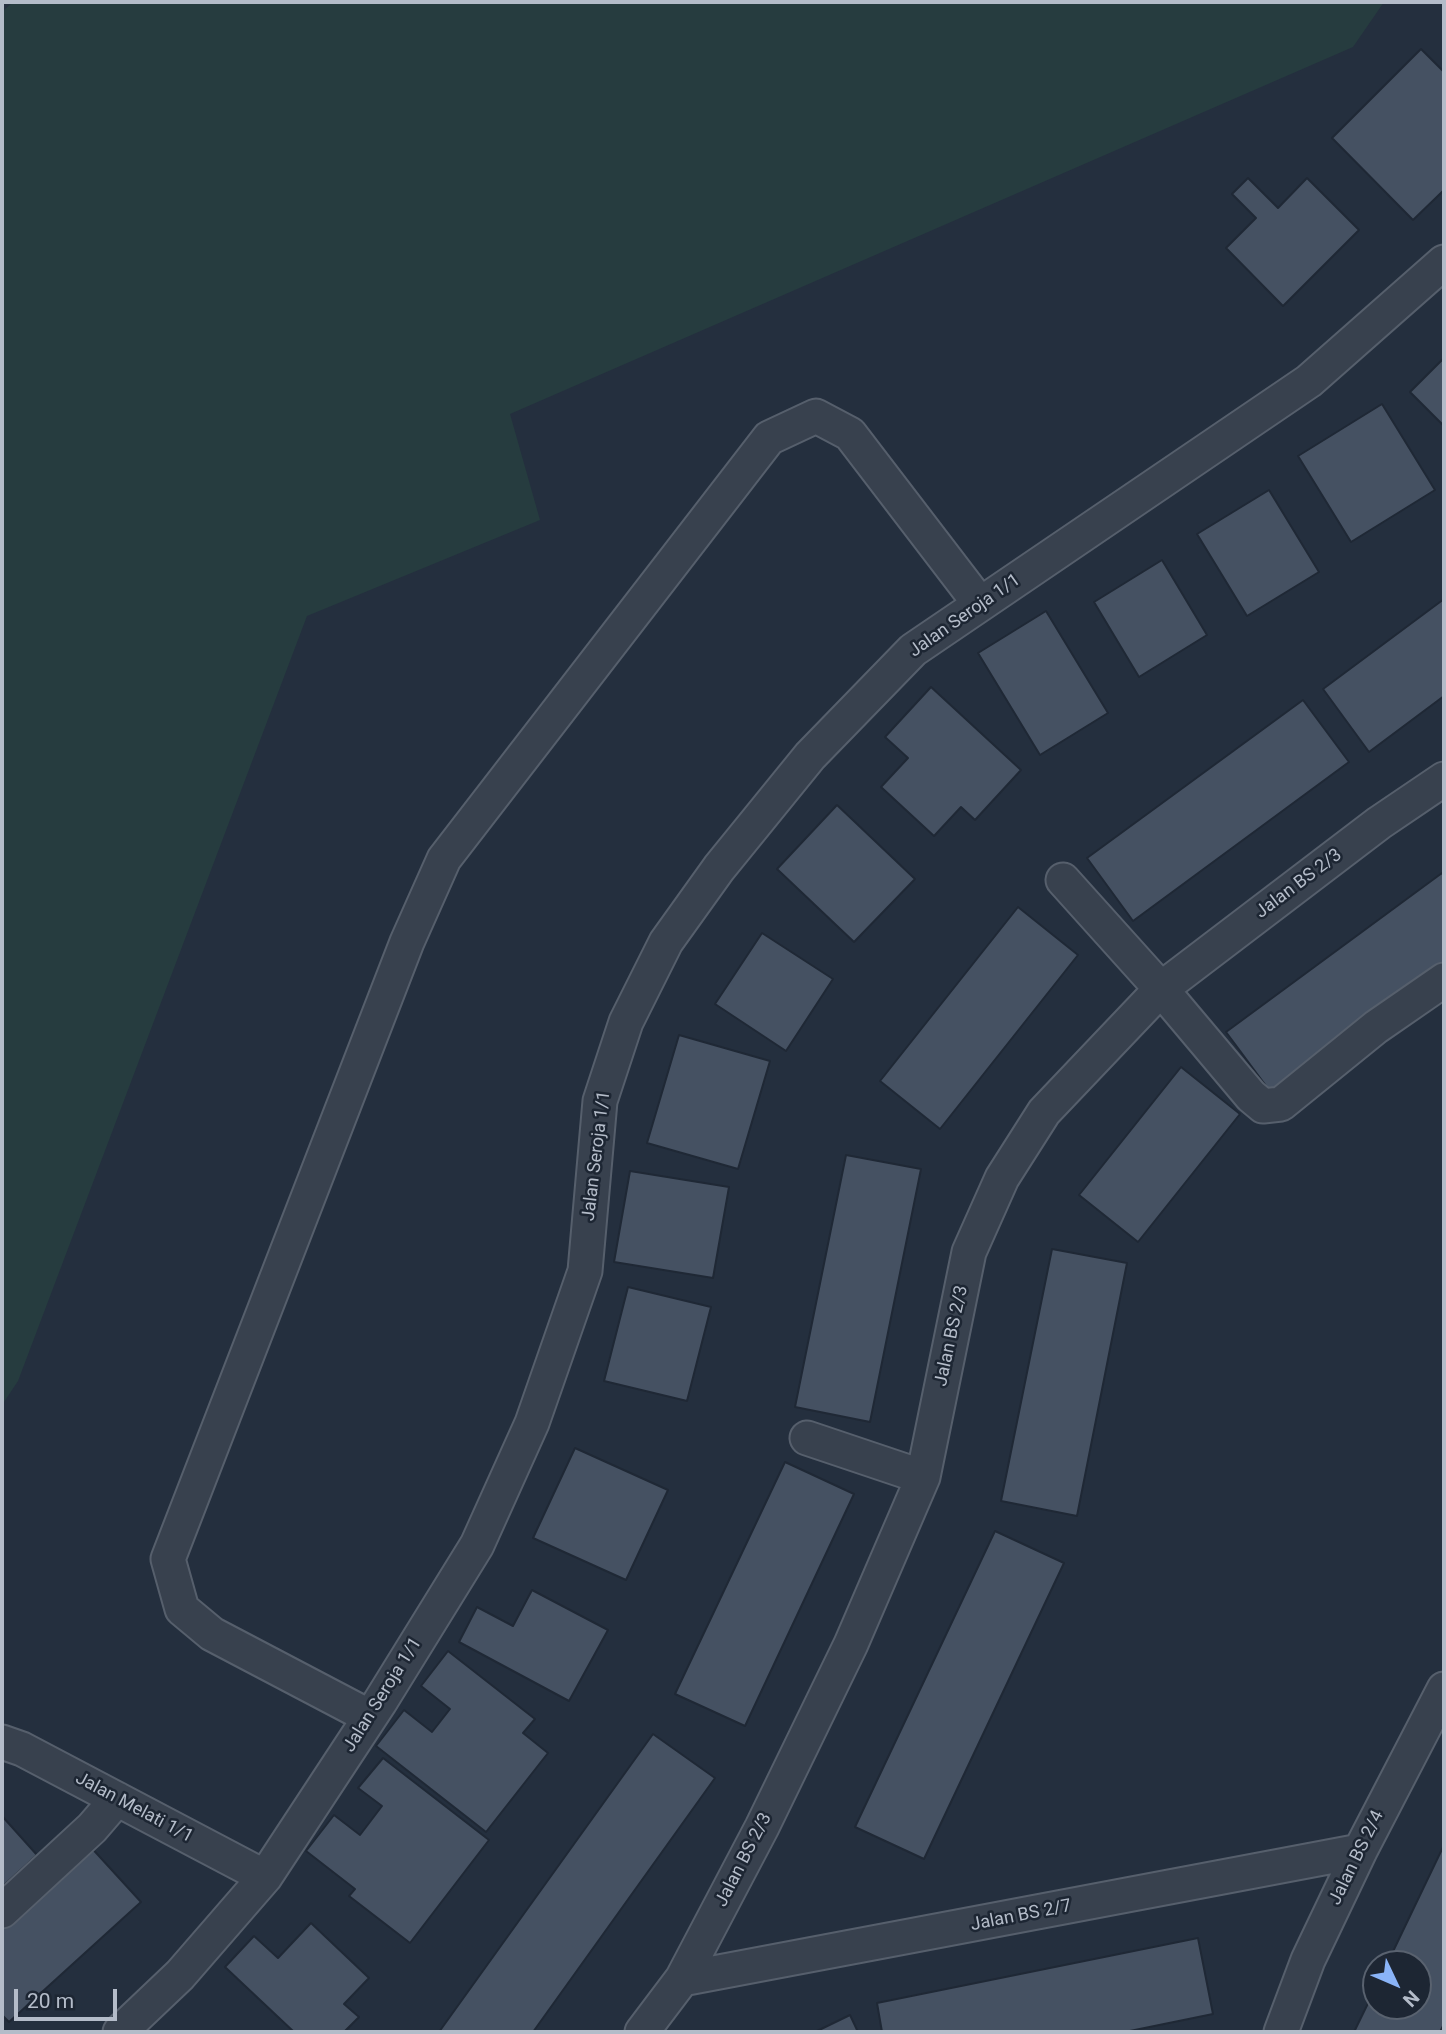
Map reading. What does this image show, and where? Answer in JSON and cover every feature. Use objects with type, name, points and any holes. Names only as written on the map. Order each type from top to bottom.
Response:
[{"type":"street","name":"Jalan Seroja 1/1","points":[[120,2032],[180,1975],[265,1877],[370,1717],[477,1545],[532,1423],[585,1271],[600,1101],[626,1022],[666,942],[719,868],[810,756],[913,650],[1309,381],[1444,262]]},
{"type":"street","points":[[370,1717],[212,1634],[182,1609],[168,1559],[407,942],[444,859],[769,438],[781,432],[816,416],[850,434],[980,604]]},
{"type":"street","name":"Jalan BS 2/3","points":[[642,2032],[682,1979],[762,1826],[852,1644],[923,1476],[970,1252],[1002,1178],[1044,1112],[1161,989],[1379,823],[1444,779]]},
{"type":"street","points":[[1063,880],[1161,989],[1251,1096],[1264,1106],[1281,1104],[1376,1027],[1444,979]]},
{"type":"street","points":[[807,1438],[923,1476]]},
{"type":"street","name":"Jalan BS 2/4","points":[[1280,2032],[1308,1960],[1360,1851],[1444,1689]]},
{"type":"street","name":"Jalan Melati 1/1","points":[[2,1742],[22,1749],[265,1877]]},
{"type":"street","points":[[2,1911],[92,1828],[117,1799]]},
{"type":"street","name":"Jalan BS 2/7","points":[[682,1979],[1360,1851]]},
{"type":"green space","points":[[13,2],[1384,2],[1353,47],[510,414],[540,520],[307,616],[18,1381],[2,1405],[2,12]]},
{"type":"building","points":[[1421,49],[1444,72],[1444,190],[1413,220],[1332,138]]},
{"type":"building","points":[[1248,178],[1278,208],[1307,178],[1359,230],[1283,306],[1226,248],[1256,218],[1232,194]]},
{"type":"building","points":[[1444,358],[1444,426],[1410,392]]},
{"type":"building","points":[[1382,404],[1435,490],[1351,542],[1298,456]]},
{"type":"building","points":[[1269,490],[1319,572],[1247,616],[1197,534]]},
{"type":"building","points":[[1162,560],[1207,635],[1139,677],[1094,602]]},
{"type":"building","points":[[1444,599],[1444,696],[1369,752],[1323,689]]},
{"type":"building","points":[[1046,611],[1108,713],[1040,755],[978,653]]},
{"type":"building","points":[[931,687],[1021,770],[975,820],[961,807],[934,836],[881,787],[908,758],[885,737]]},
{"type":"building","points":[[1303,700],[1349,762],[1133,921],[1087,858]]},
{"type":"building","points":[[837,805],[915,879],[854,942],[777,869]]},
{"type":"building","points":[[1442,873],[1444,967],[1272,1094],[1226,1032]]},
{"type":"building","points":[[1018,907],[1078,955],[940,1129],[880,1081]]},
{"type":"building","points":[[762,933],[833,979],[786,1051],[715,1004]]},
{"type":"building","points":[[679,1035],[770,1061],[738,1169],[647,1143]]},
{"type":"building","points":[[1181,1067],[1240,1114],[1138,1242],[1079,1195]]},
{"type":"building","points":[[846,1155],[921,1169],[870,1422],[795,1407]]},
{"type":"building","points":[[630,1171],[729,1187],[713,1278],[614,1262]]},
{"type":"building","points":[[1052,1249],[1127,1263],[1077,1516],[1001,1501]]},
{"type":"building","points":[[628,1287],[711,1307],[687,1401],[604,1381]]},
{"type":"building","points":[[575,1448],[668,1490],[626,1580],[533,1538]]},
{"type":"building","points":[[785,1462],[854,1494],[745,1726],[675,1694]]},
{"type":"building","points":[[995,1531],[1064,1563],[924,1859],[855,1827]]},
{"type":"building","points":[[532,1590],[608,1630],[569,1701],[459,1642],[477,1607],[513,1626]]},
{"type":"building","points":[[448,1651],[535,1719],[523,1733],[548,1753],[486,1832],[376,1746],[404,1710],[432,1732],[450,1709],[421,1686]]},
{"type":"building","points":[[653,1734],[715,1778],[533,2032],[439,2032]]},
{"type":"building","points":[[383,1758],[489,1840],[410,1943],[349,1896],[355,1889],[306,1851],[334,1815],[360,1835],[382,1806],[358,1788]]},
{"type":"building","points":[[2,1816],[37,1855],[2,1887]]},
{"type":"building","points":[[88,1844],[141,1902],[9,2022],[2,2015],[2,1922]]},
{"type":"building","points":[[1444,1845],[1444,2024],[1440,2032],[1354,2032],[1362,2016],[1362,2020],[1432,2020],[1432,1950],[1394,1950]]},
{"type":"building","points":[[311,1923],[369,1978],[344,2004],[359,2017],[344,2032],[294,2032],[225,1967],[254,1936],[278,1958]]},
{"type":"building","points":[[1198,1938],[1213,2014],[1125,2032],[882,2032],[877,2003]]},
{"type":"building","points":[[850,2015],[858,2032],[815,2032]]}]
